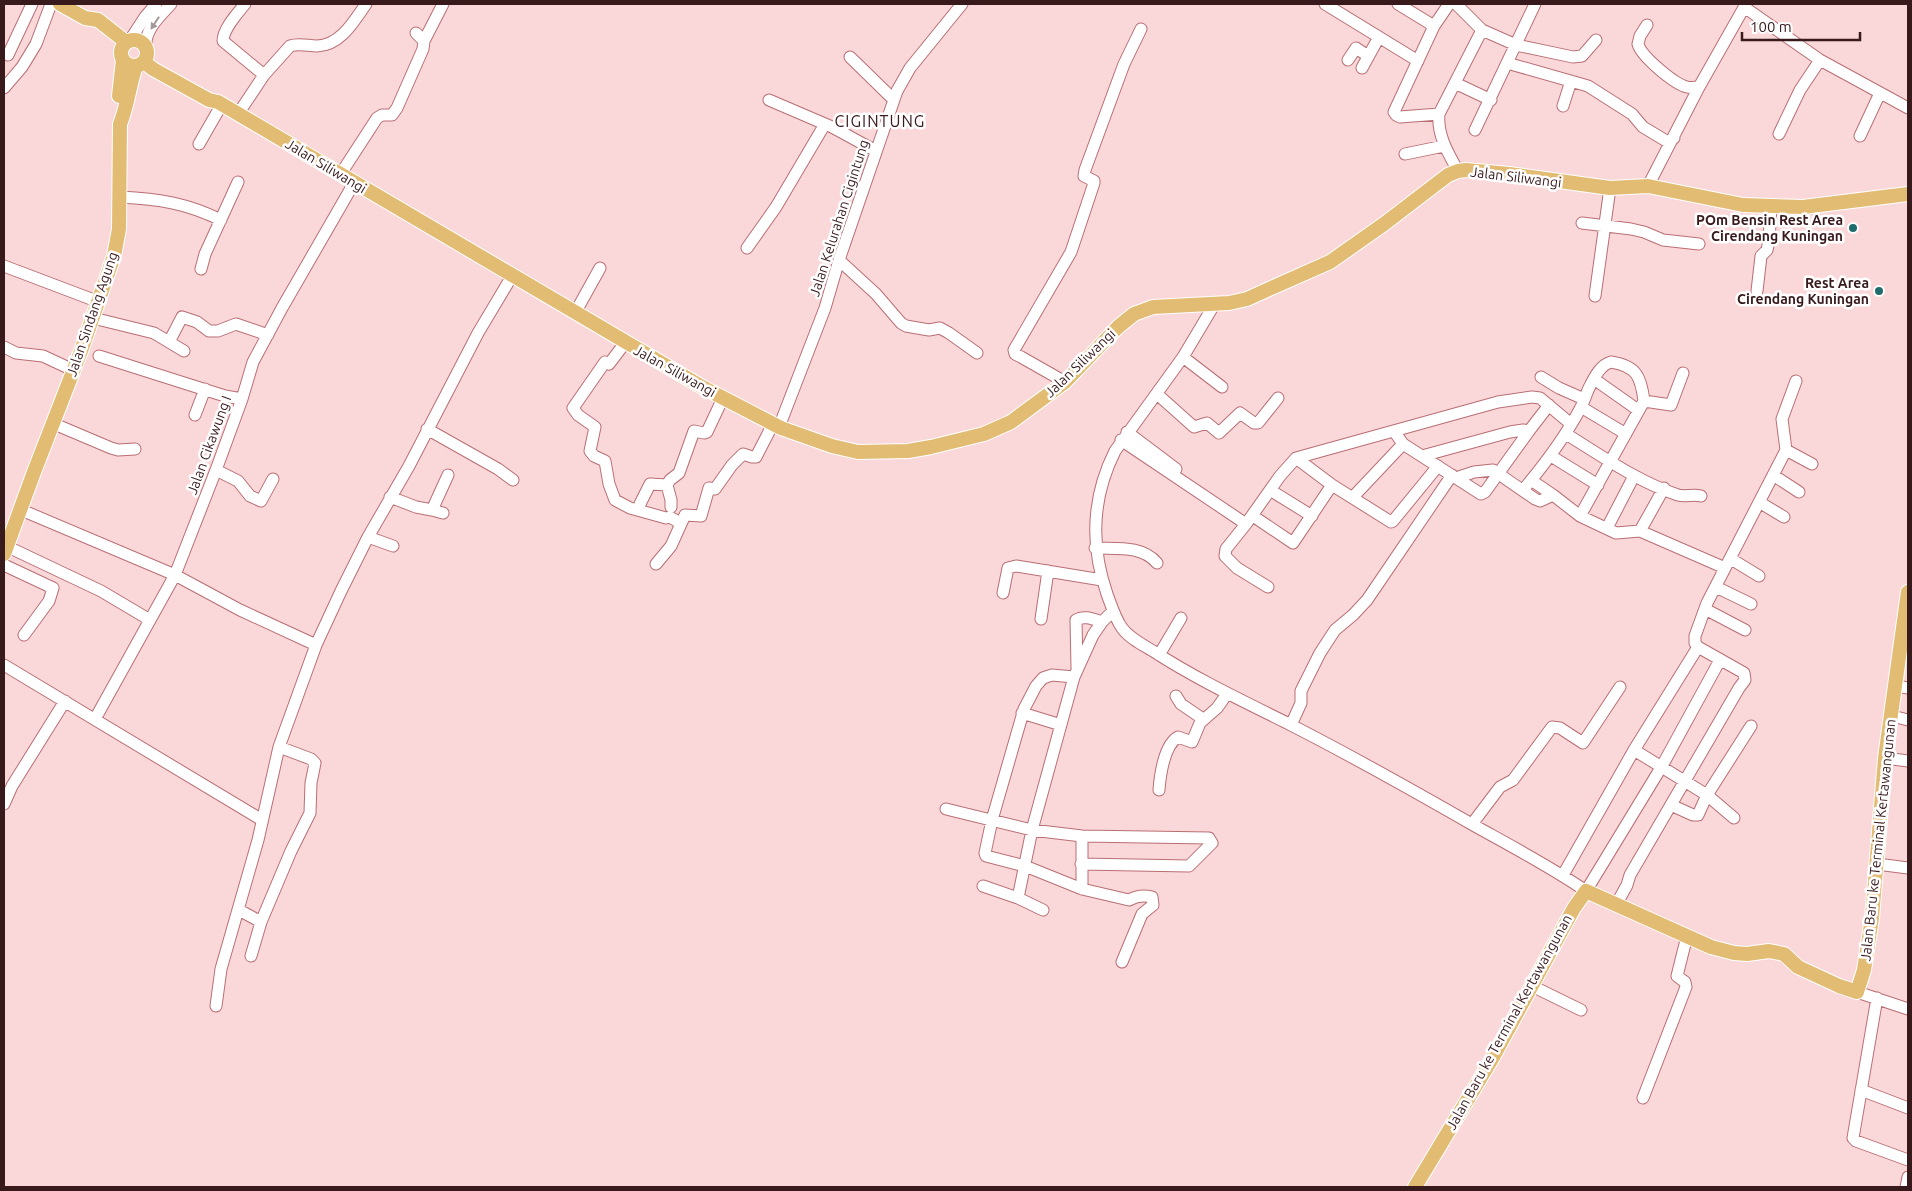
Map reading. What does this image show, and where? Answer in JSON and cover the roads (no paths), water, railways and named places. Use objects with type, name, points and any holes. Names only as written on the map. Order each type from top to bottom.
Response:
[{"type":"main road","name":"Jalan Siliwangi","points":[[60,4],[85,18],[98,20],[161,73],[210,100],[220,103],[625,343],[723,398],[776,425],[832,446],[858,452],[923,448],[984,434],[1011,422],[1065,382],[1118,327],[1134,314],[1153,307],[1214,305],[1247,299],[1330,262],[1448,175],[1458,171],[1509,174],[1610,188],[1648,186],[1742,206],[1803,207],[1908,194]]},
{"type":"main road","name":"Jalan Sindang Agung","points":[[5,550],[99,302],[114,256],[119,229],[120,124],[125,115],[134,52]]},
{"type":"main road","name":"Jalan Baru ke Terminal Kertawangunan","points":[[1858,992],[1868,946],[1877,864],[1885,758],[1892,716],[1902,687],[1908,592]]},
{"type":"main road","name":"Jalan Baru ke Terminal Kertawangunan","points":[[1415,1187],[1492,1059],[1574,908],[1586,891]]},
{"type":"main road","points":[[1586,891],[1711,947],[1734,953],[1747,954],[1769,951],[1784,954],[1798,967],[1839,986],[1858,992]]},
{"type":"street","points":[[22,67],[6,54],[32,4]]},
{"type":"street","points":[[4,88],[22,67],[36,44],[51,4]]},
{"type":"street","points":[[134,52],[145,41],[153,24],[171,4]]},
{"type":"street","points":[[245,4],[226,30],[223,41],[264,75]]},
{"type":"street","points":[[238,114],[264,75],[290,46],[295,44],[317,46],[332,43],[351,26],[366,4]]},
{"type":"street","points":[[340,174],[377,118],[394,113],[423,50],[420,37],[443,4]]},
{"type":"street","name":"Jalan Kelurahan Cigintung","points":[[680,523],[686,515],[700,516],[709,488],[715,489],[732,465],[743,454],[752,458],[756,457],[776,425],[825,308],[897,91],[910,68],[962,4]]},
{"type":"street","points":[[1325,4],[1418,61]]},
{"type":"street","points":[[1439,114],[1400,117],[1394,112],[1434,26],[1449,4]]},
{"type":"street","points":[[1456,4],[1482,30],[1516,45],[1578,58],[1596,40]]},
{"type":"street","points":[[1475,130],[1491,100],[1535,4]]},
{"type":"street","points":[[1403,5],[1434,26]]},
{"type":"street","points":[[1648,186],[1745,5],[1820,60],[1908,108]]},
{"type":"street","points":[[134,52],[153,6]]},
{"type":"street","points":[[1647,25],[1640,36],[1638,44],[1643,55],[1686,87],[1699,88]]},
{"type":"street","points":[[1065,382],[1015,354],[1014,350],[1074,245],[1094,183],[1094,181],[1084,176],[1085,170],[1124,64],[1141,30]]},
{"type":"street","points":[[1458,171],[1444,146],[1438,120],[1439,114],[1482,30]]},
{"type":"street","points":[[1362,68],[1379,37]]},
{"type":"street","points":[[1348,60],[1356,48],[1368,56]]},
{"type":"street","points":[[850,57],[894,100]]},
{"type":"street","points":[[1778,134],[1800,90],[1820,60]]},
{"type":"street","points":[[1507,63],[1588,86],[1632,114],[1643,127],[1668,142],[1674,138]]},
{"type":"street","points":[[1563,106],[1570,81]]},
{"type":"street","points":[[1455,83],[1491,100]]},
{"type":"street","points":[[1860,136],[1880,93]]},
{"type":"street","points":[[769,100],[825,124],[876,151]]},
{"type":"street","points":[[199,144],[220,103]]},
{"type":"street","points":[[747,248],[776,207],[825,124]]},
{"type":"street","points":[[1405,154],[1444,146]]},
{"type":"street","points":[[201,268],[205,254],[238,182]]},
{"type":"street","name":"Jalan Cikawung I","points":[[95,719],[175,575],[242,399],[253,362],[354,183]]},
{"type":"street","points":[[1595,296],[1598,262],[1610,188]]},
{"type":"street","points":[[120,197],[156,199],[198,208],[221,220]]},
{"type":"street","points":[[1757,292],[1761,256],[1767,250],[1769,241],[1771,206]]},
{"type":"street","points":[[1582,223],[1644,232],[1663,240],[1699,244]]},
{"type":"street","points":[[840,260],[876,294],[901,323],[906,326],[929,330],[940,328],[977,353]]},
{"type":"street","points":[[4,266],[99,302]]},
{"type":"street","points":[[575,313],[600,268]]},
{"type":"street","points":[[216,1006],[221,969],[239,910],[279,747],[316,645],[368,537],[478,333],[512,276]]},
{"type":"street","points":[[1214,305],[1183,357],[1124,436],[1108,464],[1094,526],[1095,548],[1102,580],[1112,608],[1123,630],[1159,655],[1227,694],[1291,725],[1472,824],[1563,875],[1586,891],[1662,766],[1720,660]]},
{"type":"street","points":[[169,342],[178,321],[182,317],[197,322],[209,331],[216,331],[236,324],[268,335]]},
{"type":"street","points":[[93,318],[154,333],[184,351]]},
{"type":"street","points":[[625,343],[609,364],[605,362],[573,408],[578,415],[595,426],[590,451],[594,456],[605,461],[608,484],[615,500],[630,508],[666,518],[670,517],[680,523],[670,546],[656,564]]},
{"type":"street","points":[[4,347],[16,352],[43,356],[73,370]]},
{"type":"street","points":[[99,356],[205,390],[242,399]]},
{"type":"street","points":[[1183,357],[1222,387]]},
{"type":"street","points":[[1523,490],[1550,456],[1568,429],[1594,379],[1607,363],[1614,362],[1630,368],[1638,375],[1641,381],[1641,406],[1580,516]]},
{"type":"street","points":[[1594,379],[1641,406],[1671,406],[1683,373]]},
{"type":"street","points":[[1541,377],[1583,403],[1626,434]]},
{"type":"street","points":[[1616,905],[1627,885],[1630,875],[1684,781],[1739,688],[1746,680],[1744,673],[1698,647],[1695,643],[1695,636],[1716,587],[1786,450],[1782,419],[1796,380]]},
{"type":"street","points":[[195,416],[205,390]]},
{"type":"street","points":[[1157,394],[1194,427],[1207,424],[1219,433],[1240,413],[1254,423],[1258,423],[1278,398]]},
{"type":"street","points":[[1268,587],[1237,568],[1225,556],[1226,549],[1280,476],[1296,458],[1498,402],[1532,397],[1540,398],[1549,405],[1568,429],[1634,476],[1679,495],[1701,496]]},
{"type":"street","points":[[671,507],[667,485],[679,473],[694,431],[704,434],[707,432],[723,398]]},
{"type":"street","points":[[1394,431],[1403,444],[1481,494],[1485,492],[1497,473],[1549,405]]},
{"type":"street","points":[[52,423],[111,448],[118,450],[135,449]]},
{"type":"street","points":[[427,429],[498,469],[513,480]]},
{"type":"street","points":[[1422,456],[1510,432],[1529,431]]},
{"type":"street","points":[[1124,436],[1180,480],[1249,520],[1293,542],[1332,485]]},
{"type":"street","points":[[1353,497],[1403,444]]},
{"type":"street","points":[[1786,450],[1812,464]]},
{"type":"street","points":[[1550,456],[1598,485]]},
{"type":"street","points":[[1296,458],[1332,485],[1392,522],[1438,466]]},
{"type":"street","points":[[216,470],[238,481],[250,496],[262,501],[273,479]]},
{"type":"street","points":[[1291,725],[1300,709],[1301,691],[1320,652],[1335,630],[1367,600],[1454,476],[1493,470],[1523,490],[1528,496],[1540,501],[1553,495]]},
{"type":"street","points":[[390,497],[416,507],[438,512],[448,475]]},
{"type":"street","points":[[1773,475],[1799,492]]},
{"type":"street","points":[[1607,528],[1634,476]]},
{"type":"street","points":[[1531,480],[1580,516],[1616,533],[1640,531],[1759,576]]},
{"type":"street","points":[[640,504],[650,484],[667,485]]},
{"type":"street","points":[[1640,531],[1664,488]]},
{"type":"street","points":[[1270,490],[1312,516]]},
{"type":"street","points":[[1759,502],[1784,518]]},
{"type":"street","points":[[19,509],[175,575],[240,610],[316,645]]},
{"type":"street","points":[[368,537],[393,546]]},
{"type":"street","points":[[1095,548],[1142,551],[1152,557],[1157,563]]},
{"type":"street","points":[[5,550],[101,591],[150,620]]},
{"type":"street","points":[[4,564],[53,588],[49,601],[24,635]]},
{"type":"street","points":[[1003,593],[1007,570],[1011,566],[1102,580]]},
{"type":"street","points":[[1041,619],[1048,572]]},
{"type":"street","points":[[1716,587],[1751,604]]},
{"type":"street","points":[[1018,898],[1032,830],[1075,674],[1093,635],[1096,620],[1112,608]]},
{"type":"street","points":[[1706,609],[1745,630]]},
{"type":"street","points":[[1075,674],[1075,623],[1078,618],[1096,620]]},
{"type":"street","points":[[1159,655],[1181,618]]},
{"type":"street","points":[[1563,875],[1634,750],[1698,647]]},
{"type":"street","points":[[4,665],[262,820]]},
{"type":"street","points":[[1075,674],[1052,675],[1043,678],[1036,686],[1022,713],[992,820],[985,855],[1025,866],[1082,889],[1129,900],[1133,897],[1152,897],[1153,905],[1144,912],[1122,962]]},
{"type":"street","points":[[1472,824],[1500,787],[1513,780],[1552,727],[1560,728],[1583,743],[1620,687]]},
{"type":"street","points":[[1159,790],[1160,772],[1172,741],[1178,738],[1192,742],[1204,719],[1217,708],[1227,694]]},
{"type":"street","points":[[1176,696],[1182,704],[1204,719]]},
{"type":"street","points":[[4,804],[12,786],[65,701]]},
{"type":"street","points":[[1022,713],[1061,725]]},
{"type":"street","points":[[1892,716],[1908,720]]},
{"type":"street","points":[[1671,805],[1696,816],[1700,813],[1707,795],[1751,726]]},
{"type":"street","points":[[251,956],[261,922],[311,808],[311,783],[314,763],[311,759],[279,747]]},
{"type":"street","points":[[1634,750],[1707,795],[1734,818]]},
{"type":"street","points":[[1885,758],[1908,761]]},
{"type":"street","points":[[946,809],[1032,830],[1082,836],[1209,838],[1212,843],[1189,866],[1081,864]]},
{"type":"street","points":[[1082,836],[1082,889]]},
{"type":"street","points":[[1877,864],[1908,868]]},
{"type":"street","points":[[983,886],[1018,898],[1042,910]]},
{"type":"street","points":[[1129,900],[1131,905],[1144,912]]},
{"type":"street","points":[[239,910],[261,922]]},
{"type":"street","points":[[1643,1098],[1686,987],[1685,982],[1677,976],[1687,936]]},
{"type":"street","points":[[1532,986],[1581,1010]]},
{"type":"street","points":[[1858,992],[1908,1009]]},
{"type":"street","points":[[1877,998],[1853,1138],[1856,1141],[1908,1160]]},
{"type":"street","points":[[1861,1090],[1908,1108]]},
{"type":"street","points":[[1906,1187],[1908,1177]]},
{"type":"place","name":"POm Bensin Rest Area Cirendang Kuningan","points":[[1853,228]]},
{"type":"place","name":"Rest Area Cirendang Kuningan","points":[[1879,291]]},
{"type":"district","name":"CIGINTUNG","points":[[880,121]]}]
